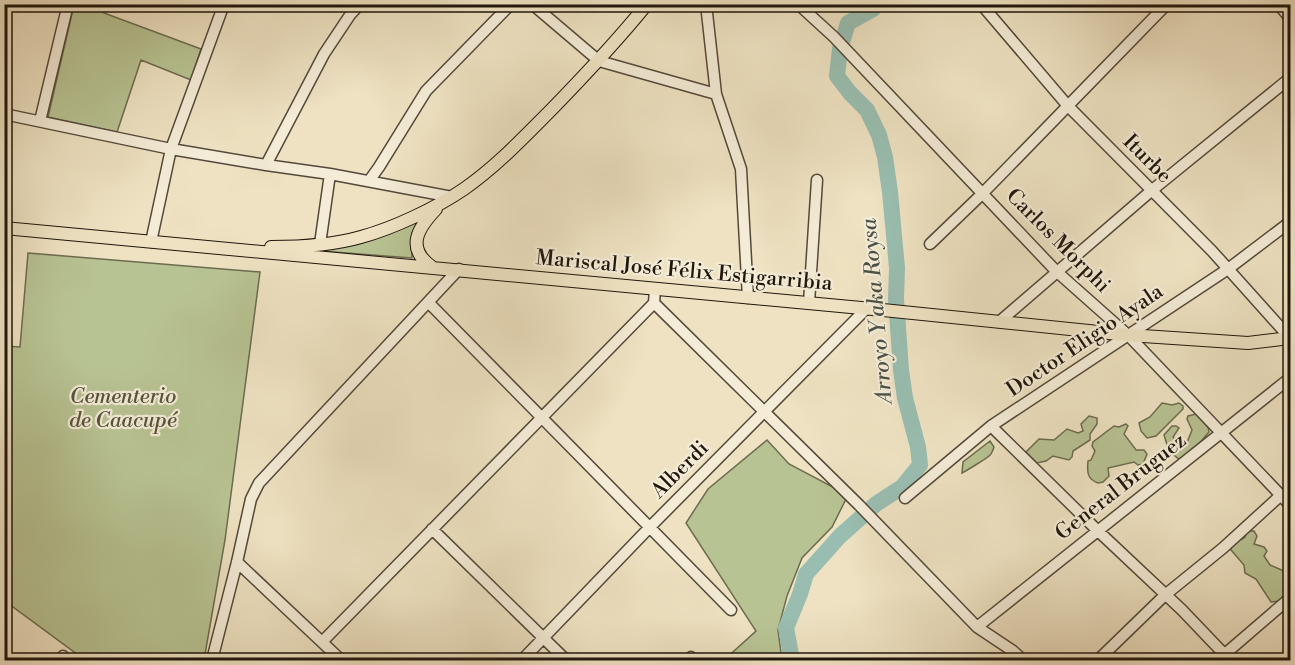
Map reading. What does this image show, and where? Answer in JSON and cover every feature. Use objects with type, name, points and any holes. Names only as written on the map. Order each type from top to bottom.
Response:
[{"type":"main road","points":[[4,228],[227,249],[320,244],[361,237],[440,204],[504,157],[599,61],[647,4]]},
{"type":"main road","points":[[432,267],[421,257],[417,233],[420,226],[440,204]]},
{"type":"main road","name":"Mariscal José Félix Estigarribia","points":[[227,249],[304,258],[459,269],[910,312],[1128,335],[1248,343],[1290,338]]},
{"type":"street","points":[[40,121],[68,4]]},
{"type":"street","points":[[151,242],[171,149],[224,4]]},
{"type":"street","points":[[266,165],[324,54],[360,4]]},
{"type":"street","points":[[369,181],[426,90],[511,4]]},
{"type":"street","points":[[532,4],[599,61],[717,94]]},
{"type":"street","points":[[706,4],[717,94],[741,169],[748,298]]},
{"type":"street","name":"Carlos Morphi","points":[[798,4],[851,55],[1056,271],[1128,335],[1290,505]]},
{"type":"street","name":"Iturbe","points":[[981,4],[1068,106],[1228,269],[1290,338]]},
{"type":"street","points":[[930,244],[982,194],[1167,4]]},
{"type":"street","points":[[1278,4],[1290,18]]},
{"type":"street","points":[[999,322],[1151,191],[1290,78]]},
{"type":"street","points":[[4,114],[171,149],[330,174],[452,197]]},
{"type":"street","points":[[320,244],[330,174]]},
{"type":"street","points":[[809,303],[817,180]]},
{"type":"street","name":"Doctor Eligio Ayala","points":[[905,498],[991,426],[1228,269],[1290,222]]},
{"type":"street","points":[[212,660],[251,499],[260,483],[459,269]]},
{"type":"street","points":[[322,642],[654,303],[655,289]]},
{"type":"street","points":[[429,303],[731,610]]},
{"type":"street","points":[[654,303],[764,414],[859,505],[977,627],[1023,660]]},
{"type":"street","name":"Alberdi","points":[[522,660],[867,308]]},
{"type":"street","name":"General Bruguez","points":[[977,627],[1290,378]]},
{"type":"street","points":[[991,426],[1165,595],[1222,658],[1290,598]]},
{"type":"street","points":[[1098,660],[1165,595],[1223,548],[1281,495]]},
{"type":"street","points":[[432,529],[566,660]]},
{"type":"street","points":[[237,562],[341,660]]},
{"type":"green space","points":[[74,5],[106,5],[104,13],[201,49],[191,80],[141,60],[117,132],[48,117]]},
{"type":"green space","points":[[417,222],[412,233],[412,258],[320,251]]},
{"type":"green space","name":"Cementerio de Caacupé","points":[[28,253],[260,272],[225,540],[204,660],[85,660],[5,601],[5,346],[20,347]]},
{"type":"green space","points":[[1162,403],[1172,405],[1179,403],[1183,409],[1156,436],[1147,438],[1141,431],[1139,423],[1150,417]]},
{"type":"green space","points":[[1196,414],[1208,427],[1209,432],[1180,460],[1169,451],[1164,435],[1172,426],[1176,426],[1179,428],[1173,437],[1179,446],[1186,445],[1192,430],[1187,419],[1188,416]]},
{"type":"green space","points":[[1089,416],[1097,418],[1097,424],[1090,434],[1090,440],[1073,451],[1069,460],[1053,456],[1037,463],[1026,452],[1039,439],[1054,440],[1067,429],[1078,433],[1083,431],[1081,424]]},
{"type":"green space","points":[[1126,424],[1128,426],[1124,434],[1136,450],[1144,450],[1147,454],[1143,464],[1138,465],[1134,462],[1108,468],[1109,476],[1103,482],[1094,481],[1088,475],[1088,461],[1091,460],[1095,451],[1092,446],[1093,442],[1114,426],[1119,427]]},
{"type":"green space","points":[[767,440],[789,464],[848,495],[832,527],[802,558],[787,596],[778,630],[782,660],[724,660],[756,631],[686,523],[708,489]]},
{"type":"green space","points":[[990,441],[994,447],[990,455],[962,473],[963,462]]},
{"type":"green space","points":[[1249,531],[1254,531],[1257,536],[1254,544],[1264,547],[1267,551],[1264,556],[1270,565],[1284,571],[1290,584],[1290,593],[1280,601],[1271,602],[1256,579],[1245,573],[1244,565],[1231,550],[1231,542],[1242,536],[1242,539]]},
{"type":"waterway","name":"Arroyo Y aka Roysa","points":[[792,660],[786,628],[806,574],[840,536],[876,504],[902,487],[920,465],[901,370],[896,299],[897,268],[885,157],[879,135],[867,110],[837,76],[840,49],[848,23],[873,9],[873,4]]}]
